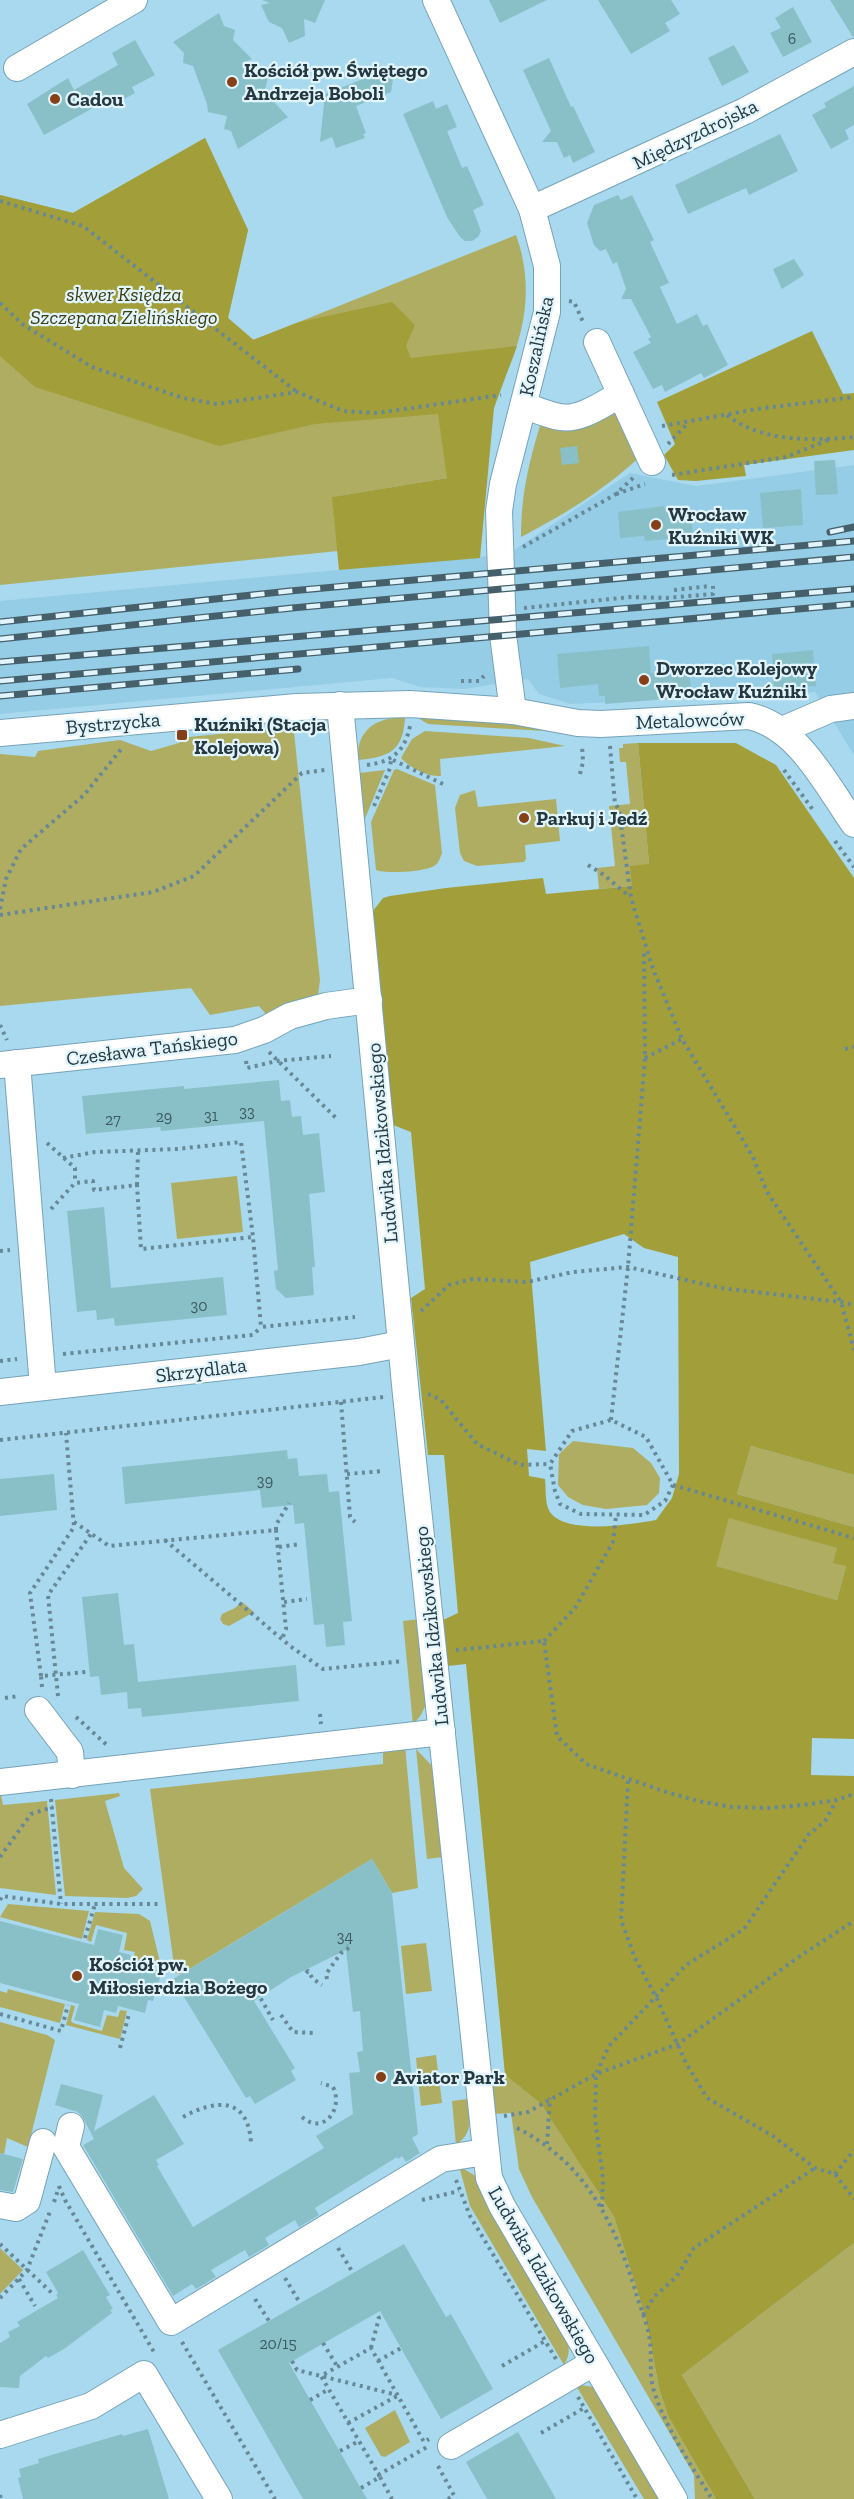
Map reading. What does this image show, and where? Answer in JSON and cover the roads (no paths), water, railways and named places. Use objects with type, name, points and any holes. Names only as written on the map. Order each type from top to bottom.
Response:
[{"type":"street","points":[[17,68],[134,0]]},
{"type":"street","name":"Koszalińska","points":[[436,0],[532,209],[547,266],[547,312],[503,484],[499,511],[504,649],[513,711]]},
{"type":"street","name":"Międzyzdrojska","points":[[532,209],[745,111],[851,59]]},
{"type":"street","points":[[597,342],[656,473]]},
{"type":"street","points":[[525,401],[562,418],[585,412],[621,394]]},
{"type":"street","name":"Bystrzycka","points":[[0,733],[297,706],[410,704],[513,711]]},
{"type":"street","name":"Ludwika Idzikowskiego","points":[[340,705],[401,1344],[489,2178],[502,2206],[674,2499]]},
{"type":"street","points":[[782,730],[831,709],[854,706]]},
{"type":"street","name":"Metalowców","points":[[513,711],[578,723],[601,724],[740,716],[763,720],[782,730],[806,755],[848,825]]},
{"type":"street","name":"Czesława Tańskiego","points":[[8,1064],[247,1036],[290,1016],[326,1006],[369,1000]]},
{"type":"street","points":[[8,1064],[22,1128],[43,1387]]},
{"type":"street","name":"Skrzydlata","points":[[0,1392],[359,1352],[401,1344]]},
{"type":"street","points":[[48,1706],[70,1752],[60,1776]]},
{"type":"street","points":[[0,1782],[442,1732]]},
{"type":"street","points":[[71,2126],[66,2147],[171,2322],[441,2159],[485,2152]]},
{"type":"street","points":[[0,2205],[16,2208],[27,2201],[43,2142]]},
{"type":"street","points":[[0,2435],[91,2406],[149,2363],[219,2499]]},
{"type":"street","points":[[438,2443],[567,2379],[593,2363]]},
{"type":"railway","points":[[830,532],[854,527]]},
{"type":"railway","points":[[0,622],[290,591],[854,541]]},
{"type":"railway","points":[[0,639],[292,608],[854,557]]},
{"type":"railway","points":[[0,662],[854,589]]},
{"type":"railway","points":[[0,681],[854,604]]},
{"type":"railway","points":[[0,696],[298,669]]},
{"type":"place","name":"Kościół pw. Świętego Andrzeja Boboli","points":[[232,82]]},
{"type":"place","name":"Cadou","points":[[55,99]]},
{"type":"place","name":"Wrocław Kuźniki WK","points":[[656,525]]},
{"type":"place","name":"Dworzec Kolejowy Wrocław Kuźniki","points":[[644,680]]},
{"type":"place","name":"Kuźniki (Stacja Kolejowa)","points":[[182,735]]},
{"type":"place","name":"Parkuj i Jedź","points":[[524,818]]},
{"type":"place","name":"Kościół pw. Miłosierdzia Bożego","points":[[77,1976]]},
{"type":"place","name":"Aviator Park","points":[[381,2077]]},
{"type":"park label","name":"skwer Księdza Szczepana Zielińskiego","points":[[124,306]]}]
